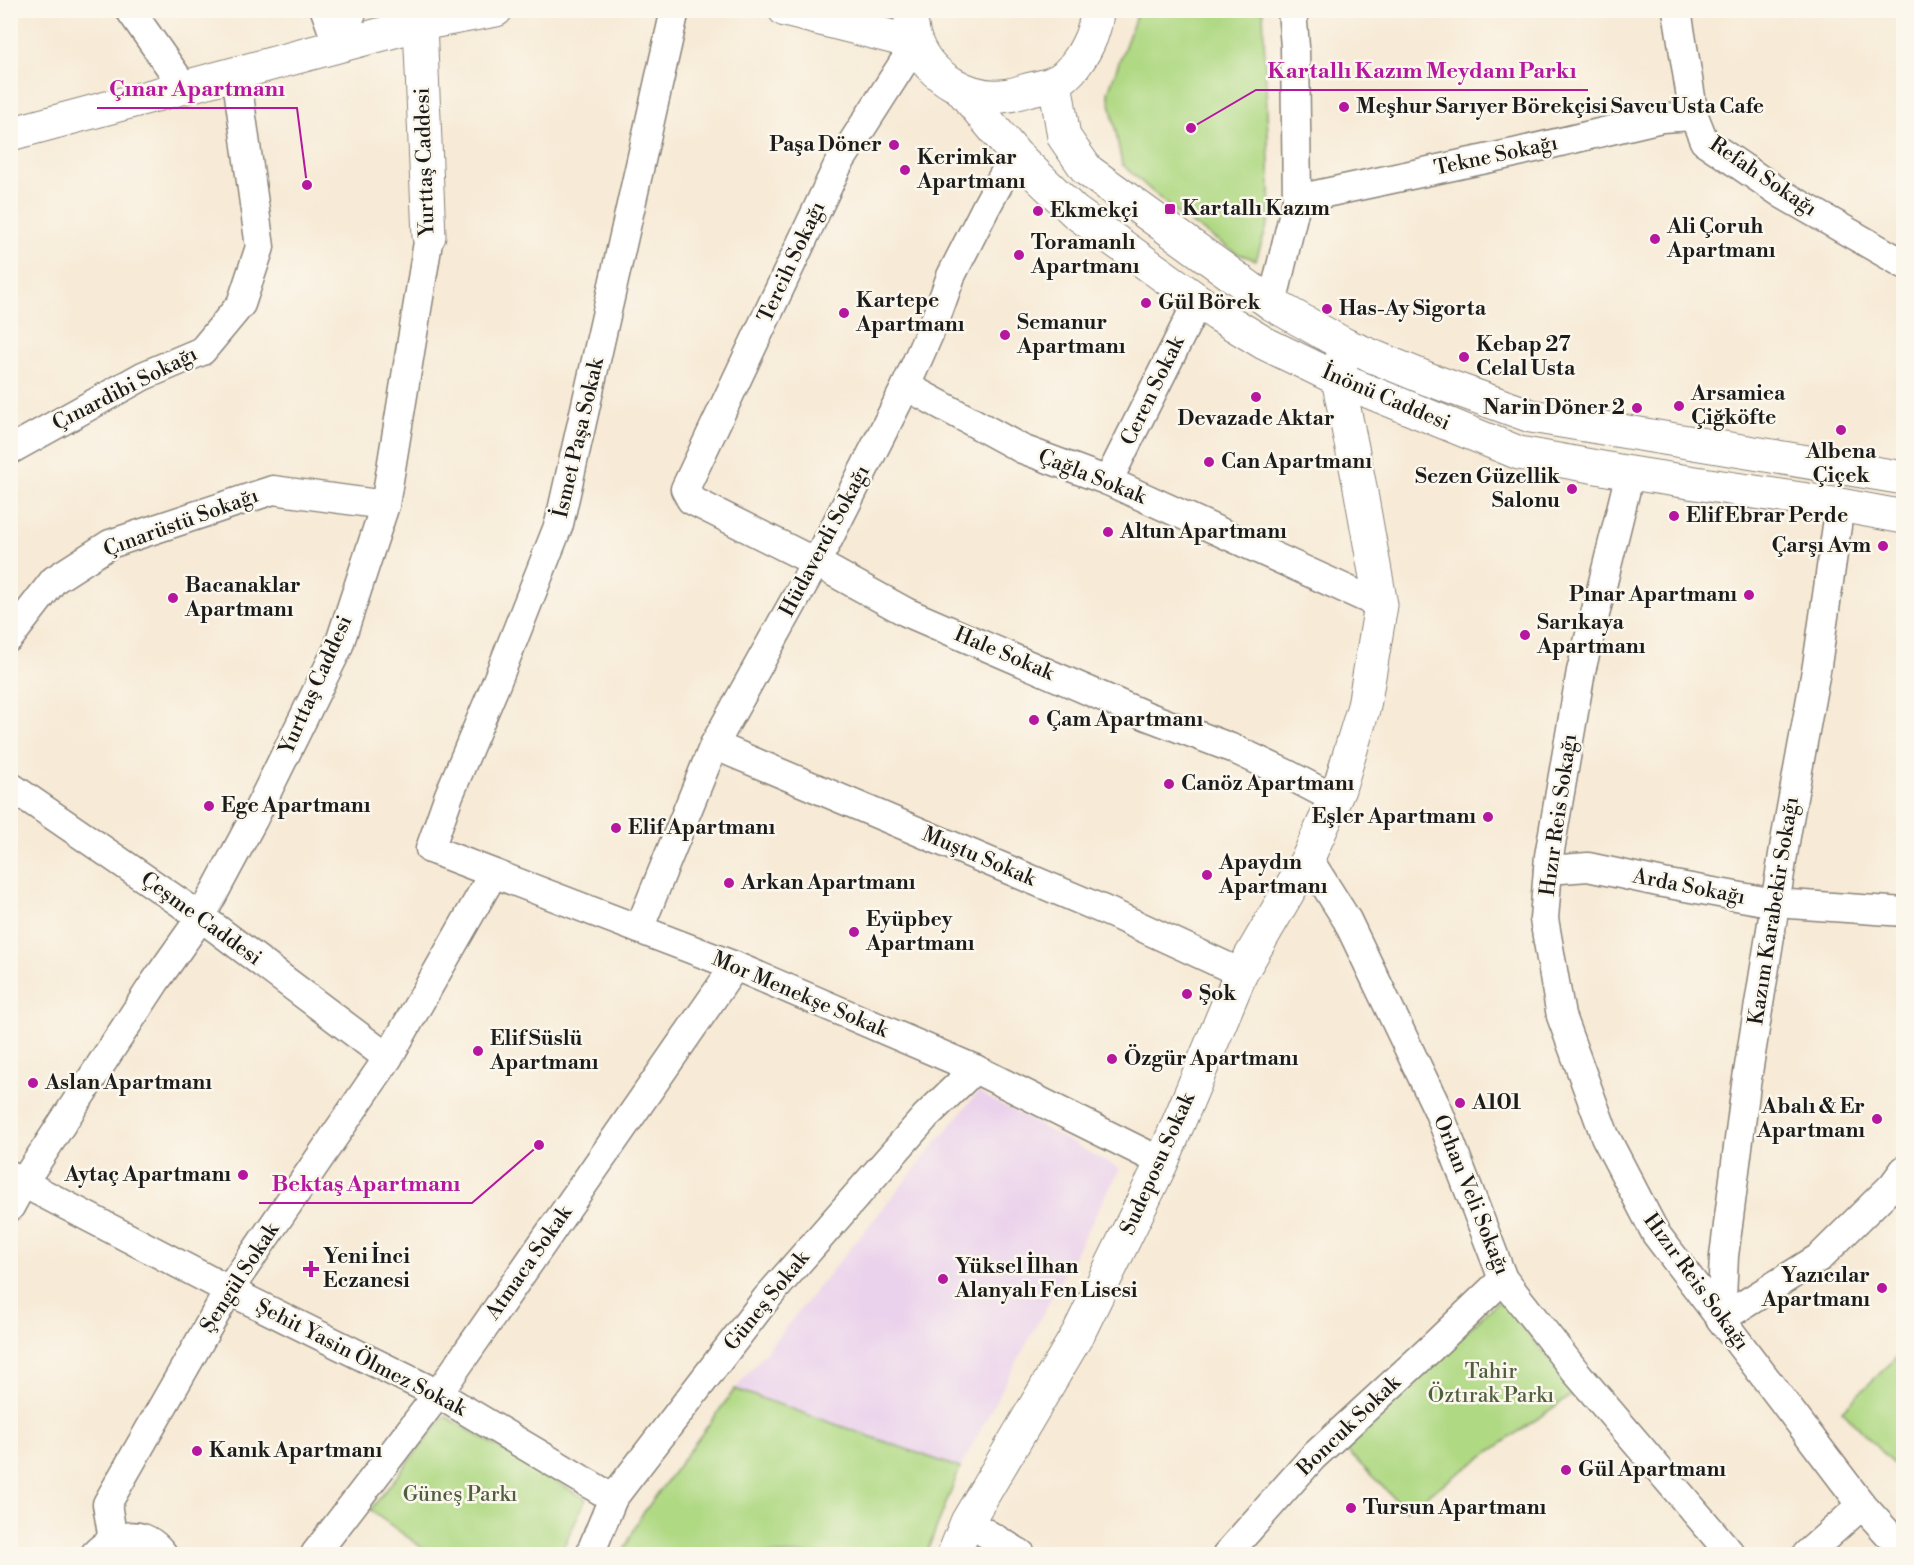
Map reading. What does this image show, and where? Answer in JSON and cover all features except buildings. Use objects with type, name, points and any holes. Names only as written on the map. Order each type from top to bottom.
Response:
[{"type":"street","points":[[130,10],[184,87]]},
{"type":"street","points":[[325,10],[338,46]]},
{"type":"street","points":[[338,46],[353,10]]},
{"type":"street","points":[[10,134],[420,24],[496,10]]},
{"type":"street","name":"İsmet Paşa Sokak","points":[[430,849],[448,795],[495,686],[559,524],[675,10]]},
{"type":"street","points":[[785,10],[916,43]]},
{"type":"street","name":"İnönü Caddesi","points":[[910,10],[916,43],[927,62],[960,88],[1015,154],[1075,212],[1198,301],[1264,343],[1338,379],[1519,453],[1904,517]]},
{"type":"street","points":[[1272,304],[1297,199],[1295,47],[1292,10]]},
{"type":"street","name":"Refah Sokağı","points":[[1677,10],[1694,116],[1704,141],[1782,194],[1904,264]]},
{"type":"street","name":"İnönü Caddesi","points":[[960,88],[983,95],[1008,96],[1055,82],[1073,67],[1086,48],[1100,14]]},
{"type":"street","name":"Yurttaş Caddesi","points":[[15,1188],[201,916],[253,820],[338,648],[385,505],[429,236],[420,24]]},
{"type":"street","name":"Tercih Sokağı","points":[[685,489],[838,165],[916,43]]},
{"type":"street","name":"Çınardibi Sokağı","points":[[10,450],[143,376],[202,351],[242,304],[260,247],[236,73]]},
{"type":"street","name":"İnönü Caddesi","points":[[1055,82],[1064,136],[1087,170],[1272,304],[1346,345],[1428,379],[1531,416],[1904,478]]},
{"type":"street","name":"Tekne Sokağı","points":[[1297,199],[1514,153],[1662,118],[1694,116]]},
{"type":"street","name":"Hüdaverdi Sokağı","points":[[639,929],[714,745],[815,562],[906,386],[936,318],[951,276],[1015,154]]},
{"type":"street","name":"Ceren Sokak","points":[[1108,482],[1198,301]]},
{"type":"street","points":[[1338,379],[1346,345]]},
{"type":"street","name":"Sudeposu Sokak","points":[[954,1554],[967,1522],[1079,1332],[1162,1162],[1241,973],[1308,858],[1335,799],[1364,706],[1381,605],[1338,379]]},
{"type":"street","name":"Çağla Sokak","points":[[906,386],[1022,449],[1108,482],[1381,605]]},
{"type":"street","name":"Hızır Reis Sokağı","points":[[1630,473],[1581,671],[1548,870],[1544,919],[1561,1016],[1605,1136],[1656,1234],[1862,1504],[1904,1551]]},
{"type":"street","name":"Hale Sokak","points":[[685,489],[691,500],[815,562],[906,612],[1147,716],[1234,749],[1335,799]]},
{"type":"street","name":"Çınarüstü Sokağı","points":[[10,637],[54,580],[110,544],[273,490],[385,505]]},
{"type":"street","name":"Kazım Karabekir Sokağı","points":[[1721,1319],[1724,1256],[1746,1085],[1775,903],[1817,666],[1840,505]]},
{"type":"street","name":"Muştu Sokak","points":[[714,745],[1100,908],[1241,973]]},
{"type":"street","name":"Çeşme Caddesi","points":[[12,791],[201,916],[388,1058]]},
{"type":"street","name":"Mor Menekşe Sokak","points":[[430,849],[735,966],[975,1069],[1162,1162]]},
{"type":"street","name":"Orhan Veli Sokağı","points":[[1308,858],[1347,920],[1438,1110],[1503,1279],[1575,1371],[1731,1554]]},
{"type":"street","name":"Arda Sokağı","points":[[1548,870],[1588,867],[1663,884],[1775,903],[1904,912]]},
{"type":"street","name":"Şengül Sokak","points":[[104,1547],[107,1504],[229,1290],[388,1058],[493,874]]},
{"type":"street","name":"Atmaca Sokak","points":[[315,1554],[438,1394],[735,966]]},
{"type":"street","name":"Güneş Sokak","points":[[590,1554],[613,1498],[766,1299],[926,1116],[975,1069]]},
{"type":"street","points":[[1721,1319],[1820,1257],[1893,1185],[1904,1170]]},
{"type":"street","name":"Şehit Yasin Ölmez Sokak","points":[[15,1188],[229,1290],[438,1394],[613,1498]]},
{"type":"street","name":"Boncuk Sokak","points":[[1227,1554],[1313,1457],[1503,1279]]},
{"type":"street","points":[[1807,1554],[1862,1504]]},
{"type":"street","points":[[967,1522],[1021,1554]]},
{"type":"street","points":[[104,1547],[126,1537],[139,1538],[151,1543],[163,1554]]},
{"type":"shaded area","name":"Yüksel İlhan Alanyalı Fen Lisesi","points":[[978,1092],[1120,1169],[960,1468],[735,1389]]},
{"type":"green space","points":[[1138,11],[1263,11],[1271,214],[1256,260],[1236,253],[1176,213],[1122,164],[1108,92]]},
{"type":"green space","name":"Tahir Öztırak Parkı","points":[[1496,1303],[1503,1304],[1577,1391],[1406,1510],[1345,1449]]},
{"type":"green space","points":[[1903,1351],[1903,1475],[1842,1410]]},
{"type":"green space","points":[[735,1389],[960,1468],[926,1554],[622,1554],[641,1516]]},
{"type":"green space","name":"Güneş Parkı","points":[[445,1416],[586,1499],[560,1554],[431,1554],[370,1510]]},
{"type":"place","name":"Meşhur Sarıyer Börekçisi Savcu Usta Cafe","points":[[1344,107]]},
{"type":"place","name":"Kartallı Kazım Meydanı Parkı","points":[[1191,128]]},
{"type":"place","name":"Paşa Döner","points":[[894,145]]},
{"type":"place","name":"Kerimkar Apartmanı","points":[[905,170]]},
{"type":"place","name":"Çınar Apartmanı","points":[[307,185]]},
{"type":"place","name":"Kartallı Kazım","points":[[1170,209]]},
{"type":"place","name":"Ekmekçi","points":[[1038,211]]},
{"type":"place","name":"Ali Çoruh Apartmanı","points":[[1655,239]]},
{"type":"place","name":"Toramanlı Apartmanı","points":[[1019,255]]},
{"type":"place","name":"Gül Börek","points":[[1146,303]]},
{"type":"place","name":"Has-Ay Sigorta","points":[[1327,309]]},
{"type":"place","name":"Kartepe Apartmanı","points":[[844,313]]},
{"type":"place","name":"Semanur Apartmanı","points":[[1005,335]]},
{"type":"place","name":"Kebap 27 Celal Usta","points":[[1464,357]]},
{"type":"place","name":"Devazade Aktar","points":[[1256,397]]},
{"type":"place","name":"Arsamiea Çiğköfte","points":[[1679,406]]},
{"type":"place","name":"Narin Döner 2","points":[[1637,408]]},
{"type":"place","name":"Albena Çiçek","points":[[1841,430]]},
{"type":"place","name":"Can Apartmanı","points":[[1209,462]]},
{"type":"place","name":"Sezen Güzellik Salonu","points":[[1572,489]]},
{"type":"place","name":"Elif Ebrar Perde","points":[[1674,516]]},
{"type":"place","name":"Altun Apartmanı","points":[[1108,532]]},
{"type":"place","name":"Çarşı Avm","points":[[1883,546]]},
{"type":"place","name":"Pınar Apartmanı","points":[[1749,595]]},
{"type":"place","name":"Bacanaklar Apartmanı","points":[[173,598]]},
{"type":"place","name":"Sarıkaya Apartmanı","points":[[1525,635]]},
{"type":"place","name":"Çam Apartmanı","points":[[1034,720]]},
{"type":"place","name":"Canöz Apartmanı","points":[[1169,784]]},
{"type":"place","name":"Ege Apartmanı","points":[[209,806]]},
{"type":"place","name":"Eşler Apartmanı","points":[[1488,817]]},
{"type":"place","name":"Elif Apartmanı","points":[[616,828]]},
{"type":"place","name":"Apaydın Apartmanı","points":[[1207,875]]},
{"type":"place","name":"Arkan Apartmanı","points":[[729,883]]},
{"type":"place","name":"Eyüpbey Apartmanı","points":[[854,932]]},
{"type":"place","name":"Şok","points":[[1187,994]]},
{"type":"place","name":"Elif Süslü Apartmanı","points":[[478,1051]]},
{"type":"place","name":"Özgür Apartmanı","points":[[1112,1059]]},
{"type":"place","name":"Aslan Apartmanı","points":[[33,1083]]},
{"type":"place","name":"A101","points":[[1460,1103]]},
{"type":"place","name":"Abalı & Er Apartmanı","points":[[1877,1119]]},
{"type":"place","name":"Bektaş Apartmanı","points":[[539,1145]]},
{"type":"place","name":"Aytaç Apartmanı","points":[[243,1175]]},
{"type":"place","name":"Yeni İnci Eczanesi","points":[[311,1269]]},
{"type":"place","name":"Yüksel İlhan Alanyalı Fen Lisesi","points":[[943,1279]]},
{"type":"place","name":"Yazıcılar Apartmanı","points":[[1882,1288]]},
{"type":"place","name":"Kanık Apartmanı","points":[[197,1451]]},
{"type":"place","name":"Gül Apartmanı","points":[[1566,1470]]},
{"type":"place","name":"Tursun Apartmanı","points":[[1351,1508]]}]
